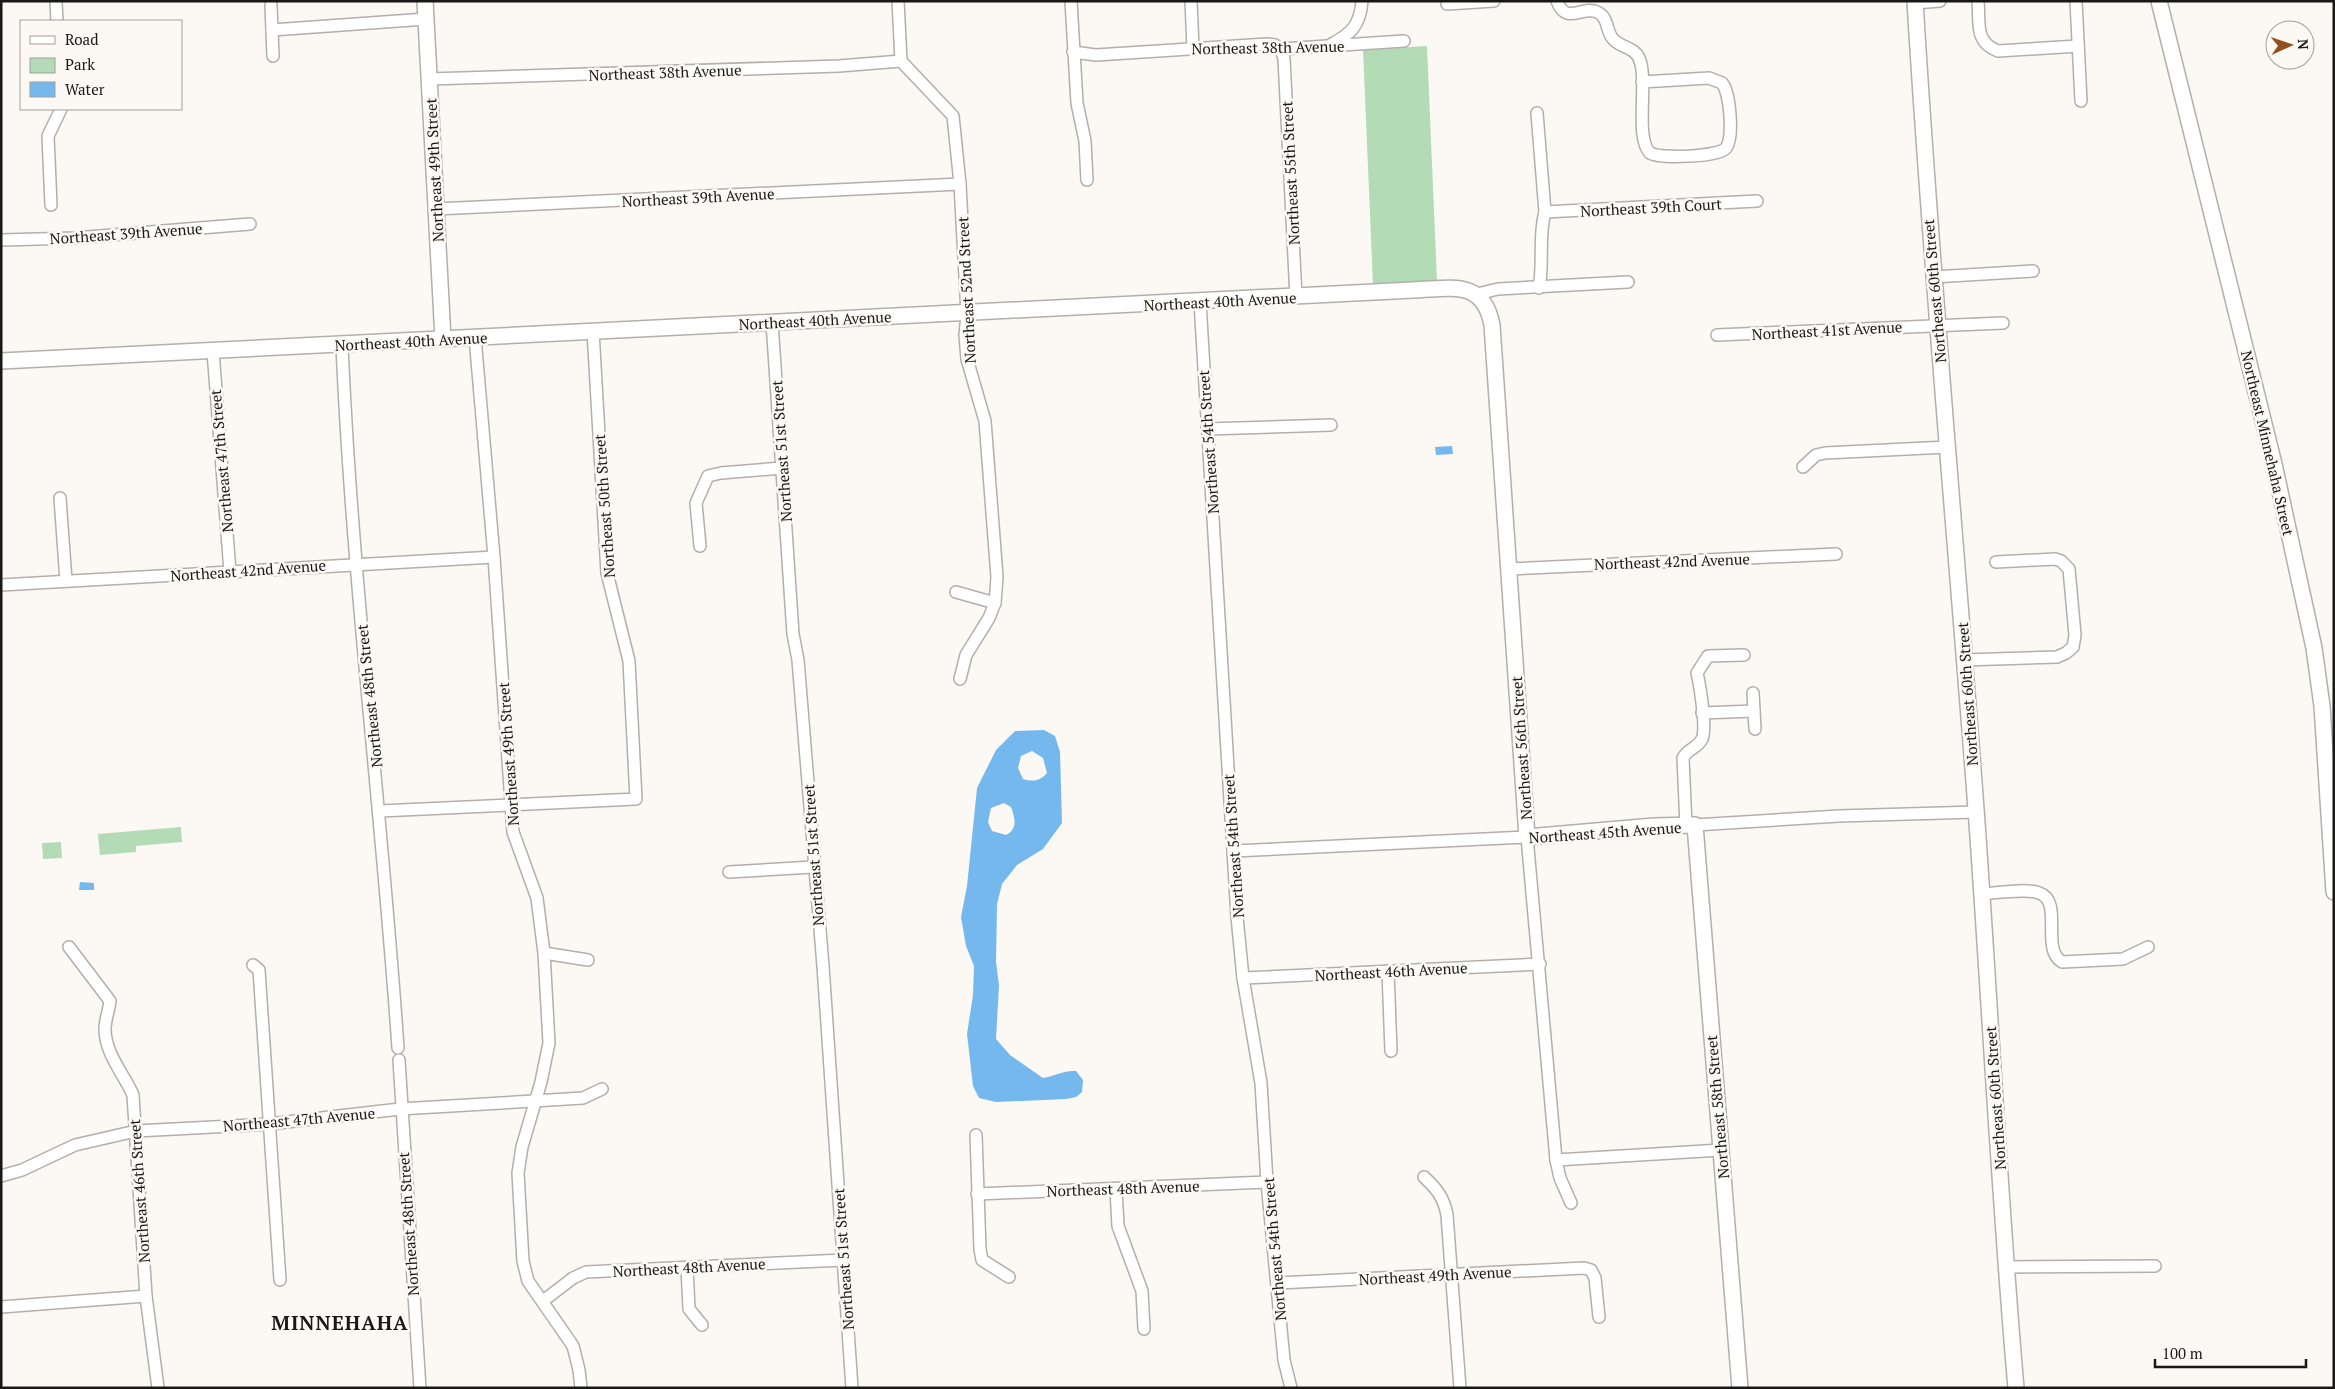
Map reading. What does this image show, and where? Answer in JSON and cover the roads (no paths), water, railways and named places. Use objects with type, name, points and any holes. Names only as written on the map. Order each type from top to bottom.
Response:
[{"type":"street","points":[[56,1],[57,20]]},
{"type":"street","name":"Northeast 49th Street","points":[[425,1],[442,339]]},
{"type":"street","points":[[898,1],[901,62]]},
{"type":"street","points":[[1070,1],[1077,103],[1084,141],[1087,180]]},
{"type":"street","points":[[1190,1],[1192,48]]},
{"type":"street","points":[[1326,46],[1348,36],[1357,24],[1362,1]]},
{"type":"street","points":[[1447,4],[1494,1]]},
{"type":"street","points":[[1557,1],[1561,9],[1568,14],[1597,6],[1605,18],[1615,41],[1638,55],[1641,67],[1644,141],[1650,153],[1660,156],[1712,154],[1721,152],[1726,148],[1730,138],[1728,95],[1722,83],[1709,78],[1642,82]]},
{"type":"street","points":[[1915,2],[1940,1]]},
{"type":"street","points":[[1978,1],[1981,39],[1988,47],[1998,51],[2078,46]]},
{"type":"street","points":[[2076,1],[2081,101]]},
{"type":"street","name":"Northeast Minnehaha Street","points":[[2159,1],[2274,464],[2314,648],[2326,754],[2334,892]]},
{"type":"street","name":"Northeast 60th Street","points":[[1915,2],[1933,277],[1976,812],[2005,1267],[2016,1388]]},
{"type":"street","points":[[271,5],[274,56]]},
{"type":"street","points":[[272,30],[426,19]]},
{"type":"street","name":"Northeast 38th Avenue","points":[[1073,52],[1096,55],[1267,44],[1275,45],[1281,49],[1365,44],[1374,41],[1404,41]]},
{"type":"street","name":"Northeast 55th Street","points":[[1281,49],[1284,59],[1296,297]]},
{"type":"street","name":"Northeast 38th Avenue","points":[[429,79],[839,66],[901,62]]},
{"type":"street","name":"Northeast 52nd Street","points":[[901,62],[953,116],[960,184],[967,314],[965,335],[967,359],[985,421],[997,578],[995,603],[989,618],[966,655],[960,679]]},
{"type":"street","points":[[51,205],[48,136],[61,110]]},
{"type":"street","points":[[1537,113],[1545,212],[1542,224],[1542,272],[1539,288]]},
{"type":"street","name":"Northeast 39th Avenue","points":[[436,209],[960,184]]},
{"type":"street","name":"Northeast 39th Court","points":[[1545,212],[1757,201]]},
{"type":"street","name":"Northeast 39th Avenue","points":[[1,240],[76,238],[250,224]]},
{"type":"street","points":[[1933,277],[2034,271]]},
{"type":"street","name":"Northeast 40th Avenue","points":[[1,361],[1457,289],[1468,290],[1477,294],[1498,289],[1628,282]]},
{"type":"street","name":"Northeast 56th Street","points":[[1477,294],[1487,306],[1492,325],[1527,837],[1540,964],[1556,1160],[1560,1178],[1570,1203]]},
{"type":"street","name":"Northeast 54th Street","points":[[1200,302],[1233,851],[1243,978],[1260,1075],[1284,1360],[1291,1388]]},
{"type":"street","name":"Northeast 51st Street","points":[[772,322],[793,634],[798,660],[823,976],[852,1388]]},
{"type":"street","name":"Northeast 41st Avenue","points":[[1717,335],[2003,323]]},
{"type":"street","name":"Northeast 50th Street","points":[[511,806],[636,798],[629,662],[606,573],[593,331]]},
{"type":"street","name":"Northeast 49th Street","points":[[475,337],[494,557],[513,832],[537,898],[544,953],[549,1043],[547,1061],[522,1147],[518,1173],[524,1261],[528,1281],[572,1346],[579,1370],[581,1388]]},
{"type":"street","name":"Northeast 48th Street","points":[[342,345],[356,564],[380,811],[398,1048]]},
{"type":"street","name":"Northeast 47th Street","points":[[213,351],[230,572]]},
{"type":"street","points":[[1207,429],[1331,425]]},
{"type":"street","points":[[1803,467],[1816,455],[1824,453],[1947,447]]},
{"type":"street","points":[[700,546],[696,503],[708,476],[721,472],[782,468]]},
{"type":"street","points":[[60,498],[66,581]]},
{"type":"street","name":"Northeast 42nd Avenue","points":[[1508,569],[1836,554]]},
{"type":"street","name":"Northeast 42nd Avenue","points":[[1,585],[494,557]]},
{"type":"street","points":[[1964,660],[2057,657],[2071,650],[2074,626],[2070,574],[2066,565],[2055,559],[1996,562]]},
{"type":"street","points":[[956,592],[995,603]]},
{"type":"street","points":[[1690,826],[1682,765],[1685,753],[1703,739],[1697,673],[1708,656],[1744,655]]},
{"type":"street","points":[[1753,693],[1755,729]]},
{"type":"street","points":[[1702,713],[1754,711]]},
{"type":"street","points":[[380,811],[511,806]]},
{"type":"street","name":"Northeast 45th Avenue","points":[[1233,851],[1527,837],[1654,826],[1690,826],[1839,816],[1976,812]]},
{"type":"street","name":"Northeast 58th Street","points":[[1690,826],[1740,1388]]},
{"type":"street","points":[[729,872],[813,868]]},
{"type":"street","points":[[1981,894],[2034,892],[2045,896],[2050,904],[2054,953],[2062,962],[2123,959],[2148,947]]},
{"type":"street","name":"Northeast 46th Street","points":[[69,948],[110,1001],[105,1029],[108,1051],[124,1076],[133,1095],[146,1296],[158,1388]]},
{"type":"street","points":[[544,953],[588,960]]},
{"type":"street","name":"Northeast 46th Avenue","points":[[1243,978],[1540,964]]},
{"type":"street","points":[[253,965],[259,970],[280,1280]]},
{"type":"street","points":[[1388,971],[1391,1051]]},
{"type":"street","name":"Northeast 48th Street","points":[[399,1060],[400,1109],[420,1388]]},
{"type":"street","name":"Northeast 47th Avenue","points":[[1,1176],[22,1170],[75,1145],[136,1132],[269,1124],[400,1109],[583,1098],[602,1089]]},
{"type":"street","points":[[976,1135],[980,1250],[982,1260],[1009,1277]]},
{"type":"street","points":[[1556,1160],[1720,1150]]},
{"type":"street","points":[[1424,1177],[1437,1189],[1444,1200],[1460,1388]]},
{"type":"street","name":"Northeast 48th Avenue","points":[[978,1194],[1268,1182]]},
{"type":"street","points":[[1116,1189],[1118,1226],[1142,1291],[1144,1330]]},
{"type":"street","name":"Northeast 48th Avenue","points":[[543,1301],[573,1278],[586,1272],[844,1260]]},
{"type":"street","points":[[2005,1267],[2154,1266]]},
{"type":"street","points":[[687,1267],[689,1309],[702,1325]]},
{"type":"street","name":"Northeast 49th Avenue","points":[[1278,1283],[1575,1268],[1591,1270],[1595,1278],[1599,1317]]},
{"type":"street","points":[[1,1307],[146,1296]]},
{"type":"water","points":[[1452,446],[1453,454],[1436,455],[1435,447]]},
{"type":"water","points":[[1044,730],[1055,736],[1060,752],[1062,823],[1043,849],[1017,865],[1002,884],[997,904],[996,962],[999,985],[996,1039],[1010,1055],[1043,1078],[1064,1072],[1076,1071],[1083,1080],[1082,1092],[1076,1097],[1066,1099],[996,1102],[979,1098],[973,1086],[967,1034],[973,995],[974,966],[966,946],[961,917],[967,886],[977,788],[996,750],[1015,731]],"holes":[[[1032,751],[1043,758],[1047,773],[1042,778],[1034,781],[1023,779],[1018,768],[1021,756]],[[1004,803],[1011,807],[1014,819],[1014,826],[1010,833],[1006,835],[992,831],[988,822],[991,808]]]},
{"type":"water","points":[[80,882],[94,883],[94,890],[79,890]]},
{"type":"district","name":"MINNEHAHA","points":[[340,1322]]}]
